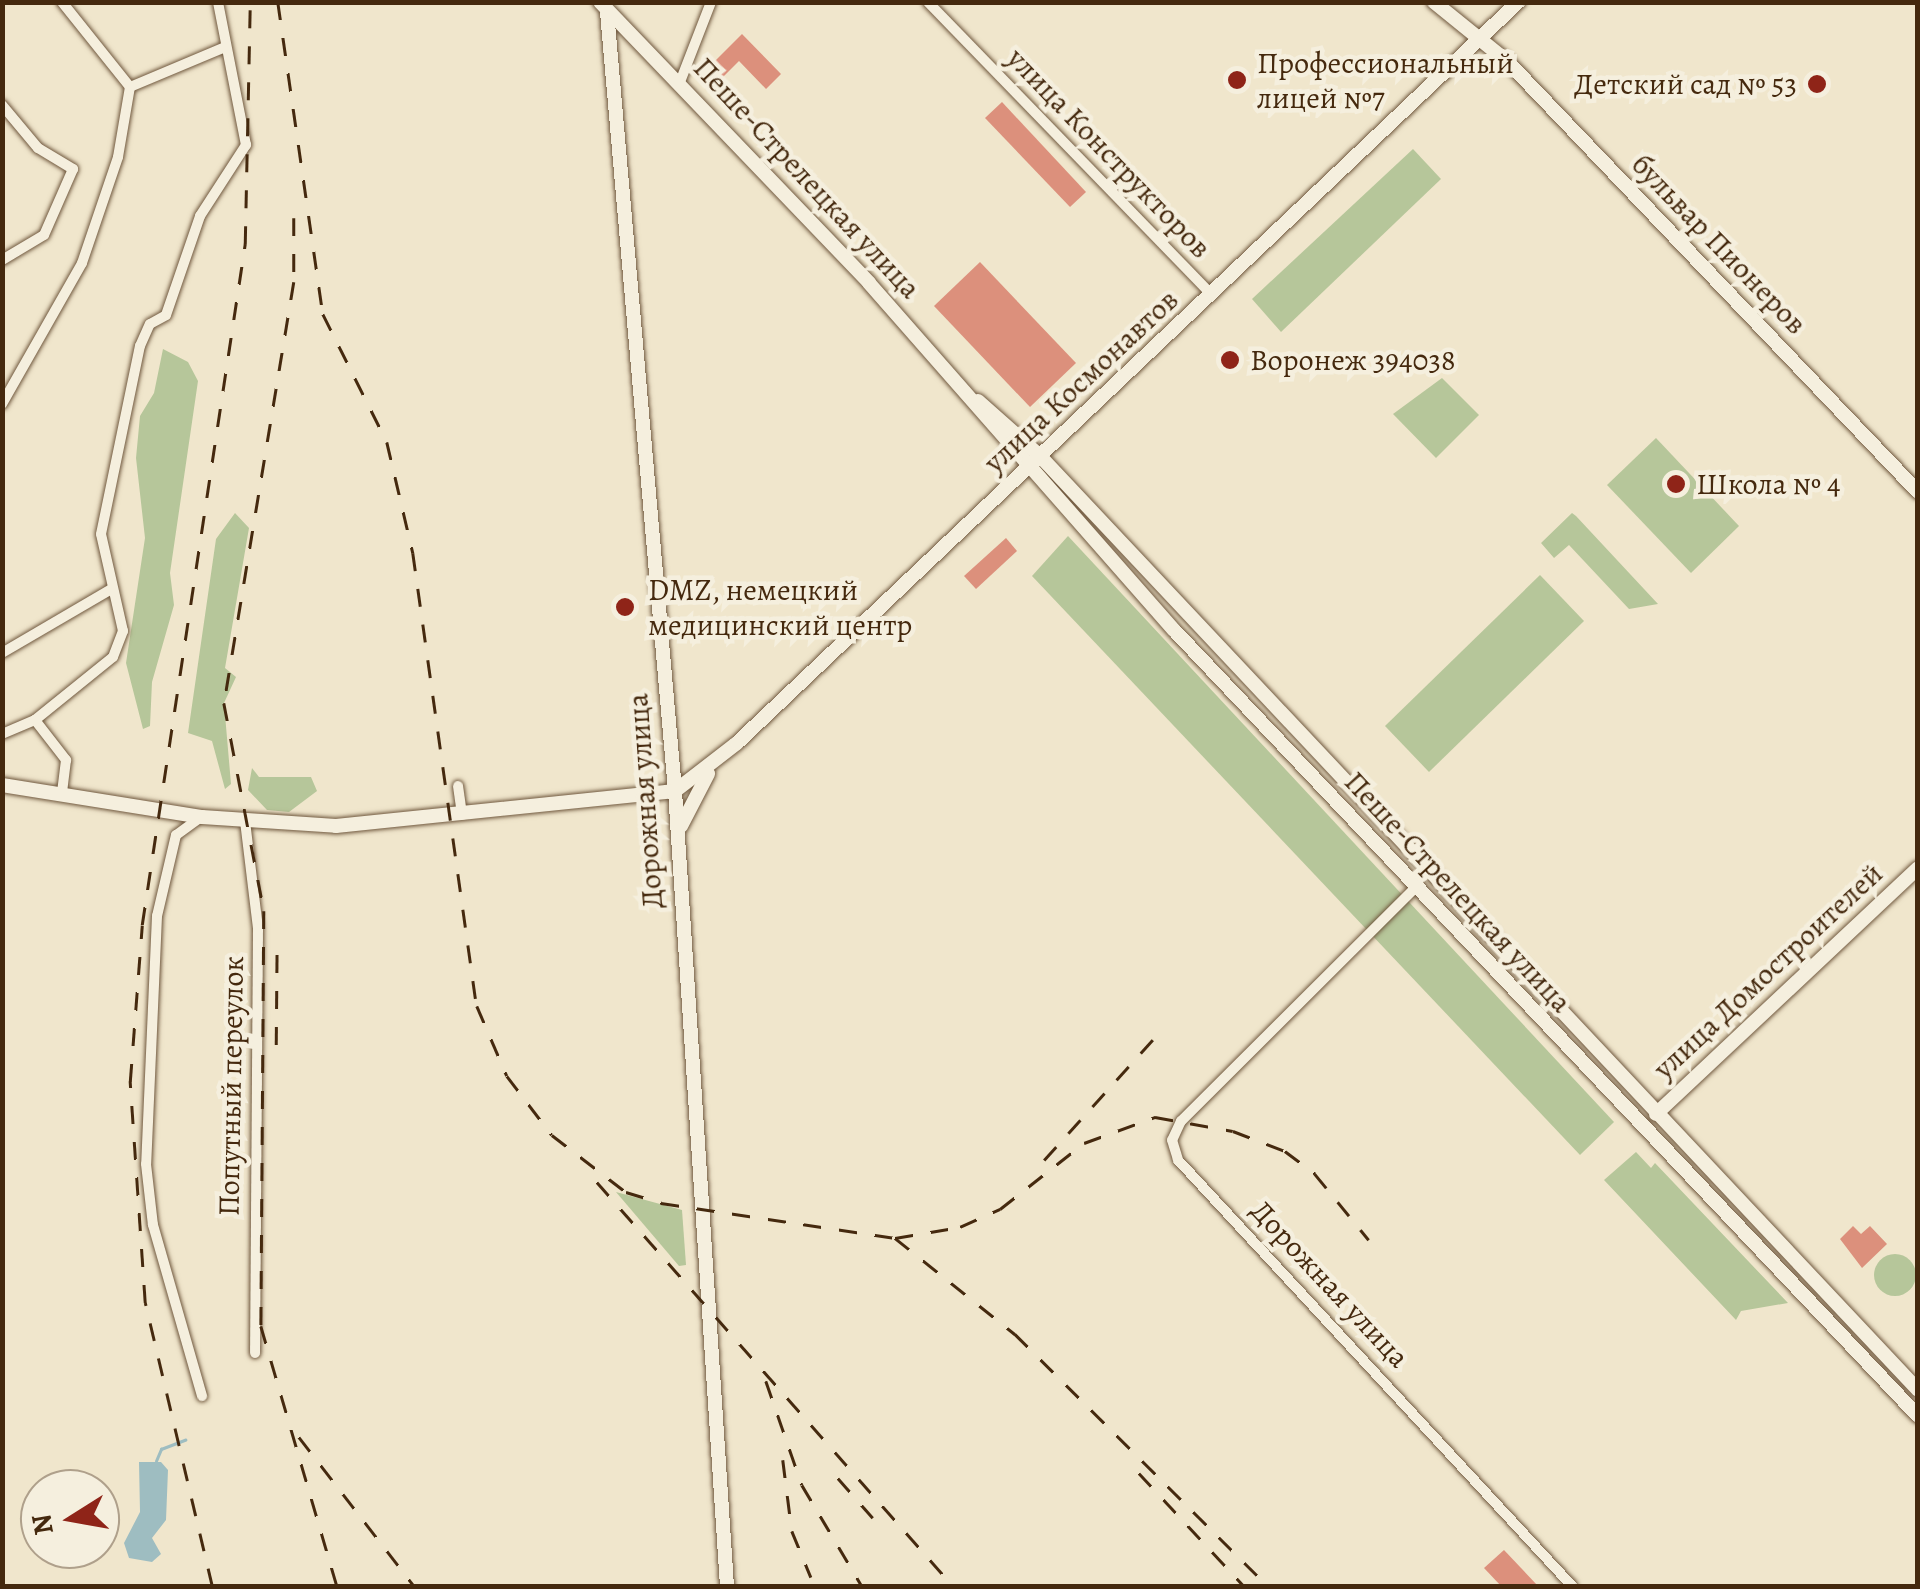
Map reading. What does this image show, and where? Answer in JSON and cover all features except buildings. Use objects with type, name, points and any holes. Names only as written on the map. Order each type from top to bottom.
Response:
[{"type":"street","points":[[62,2],[130,88]]},
{"type":"street","points":[[2,734],[35,720],[113,657],[123,631],[110,590],[101,534],[140,346],[150,324],[166,316],[200,216],[246,145],[218,2]]},
{"type":"street","points":[[680,82],[711,2]]},
{"type":"street","name":"улица Конструкторов","points":[[928,2],[1212,295]]},
{"type":"street","name":"бульвар Пионеров","points":[[1434,2],[1477,41],[1508,62],[1918,492]]},
{"type":"street","name":"улица Космонавтов","points":[[675,791],[714,764],[1518,2]]},
{"type":"street","name":"Пеше-Стрелецкая улица","points":[[603,7],[680,82],[970,395],[1027,469],[1416,887],[1918,1416]]},
{"type":"street","name":"Дорожная улица","points":[[603,7],[675,791],[728,1586]]},
{"type":"street","points":[[2,404],[82,263],[110,185],[130,88],[142,76],[225,47]]},
{"type":"street","points":[[2,105],[38,148],[73,169],[44,235],[2,260]]},
{"type":"street","name":"Пеше-Стрелецкая улица","points":[[970,395],[1040,456],[1918,1390]]},
{"type":"street","points":[[2,652],[110,590]]},
{"type":"street","points":[[35,720],[66,760],[62,794]]},
{"type":"street","points":[[677,836],[714,764]]},
{"type":"street","points":[[2,785],[202,817],[336,826],[675,791]]},
{"type":"street","points":[[458,786],[462,816]]},
{"type":"street","points":[[202,817],[176,835],[157,916],[146,1164],[152,1225],[202,1396]]},
{"type":"street","name":"Попутный переулок","points":[[244,821],[258,930],[256,1353]]},
{"type":"street","name":"улица Домостроителей","points":[[1656,1114],[1918,868]]},
{"type":"street","name":"Дорожная улица","points":[[1416,887],[1181,1121],[1172,1140],[1178,1160],[1572,1586]]},
{"type":"green space","points":[[1413,149],[1441,179],[1281,332],[1252,299]]},
{"type":"green space","points":[[163,349],[188,362],[198,381],[170,573],[174,605],[152,682],[150,726],[143,729],[126,663],[145,538],[136,458],[140,416],[154,393]]},
{"type":"green space","points":[[1442,378],[1479,415],[1436,458],[1393,414]]},
{"type":"green space","points":[[1656,438],[1739,526],[1691,573],[1607,485]]},
{"type":"green space","points":[[235,513],[249,528],[225,668],[236,677],[224,703],[231,784],[225,789],[212,741],[188,733],[216,539]]},
{"type":"green space","points":[[1572,513],[1658,604],[1629,609],[1569,545],[1554,558],[1541,543]]},
{"type":"green space","points":[[1068,536],[1614,1122],[1580,1155],[1032,576]]},
{"type":"green space","points":[[1540,575],[1584,621],[1429,772],[1385,726]]},
{"type":"green space","points":[[252,768],[259,777],[311,777],[317,791],[289,812],[267,810],[248,790]]},
{"type":"green space","points":[[1636,1152],[1651,1168],[1655,1163],[1788,1303],[1741,1311],[1736,1320],[1604,1180]]},
{"type":"green space","points":[[616,1192],[682,1210],[686,1265],[679,1266]]},
{"type":"green space","points":[[1895,1254],[1910,1260],[1916,1275],[1910,1290],[1895,1296],[1880,1290],[1874,1275],[1880,1260]]},
{"type":"water","points":[[139,1462],[161,1462],[168,1470],[166,1520],[152,1538],[161,1554],[152,1562],[129,1558],[124,1543],[140,1512]]},
{"type":"waterway","points":[[156,1461],[161,1449],[185,1440]]},
{"type":"railway","points":[[212,1586],[145,1303],[130,1082],[142,925],[245,244],[250,2]]},
{"type":"railway","points":[[278,2],[323,314],[387,442],[413,553],[477,1006],[507,1076],[552,1135],[626,1192],[661,1203],[895,1238],[960,1227],[1000,1209],[1084,1143],[1155,1117],[1233,1131],[1285,1151],[1315,1174],[1369,1240]]},
{"type":"railway","points":[[294,218],[294,282],[224,703],[264,911],[261,1326],[337,1586]]},
{"type":"railway","points":[[276,1045],[277,940]]},
{"type":"railway","points":[[1044,1160],[1156,1036]]},
{"type":"railway","points":[[597,1182],[953,1586]]},
{"type":"railway","points":[[895,1238],[1015,1334],[1264,1582]]},
{"type":"railway","points":[[766,1381],[802,1485],[862,1586]]},
{"type":"railway","points":[[299,1437],[414,1586]]},
{"type":"railway","points":[[783,1460],[792,1531],[811,1577]]},
{"type":"railway","points":[[1139,1473],[1244,1586]]},
{"type":"railway","points":[[838,1478],[873,1518]]},
{"type":"place","name":"Профессиональный лицей №7","points":[[1237,80]]},
{"type":"place","name":"Детский сад № 53","points":[[1817,84]]},
{"type":"place","name":"Воронеж 394038","points":[[1230,360]]},
{"type":"place","name":"Школа № 4","points":[[1676,484]]},
{"type":"place","name":"DMZ, немецкий медицинский центр","points":[[625,607]]}]
